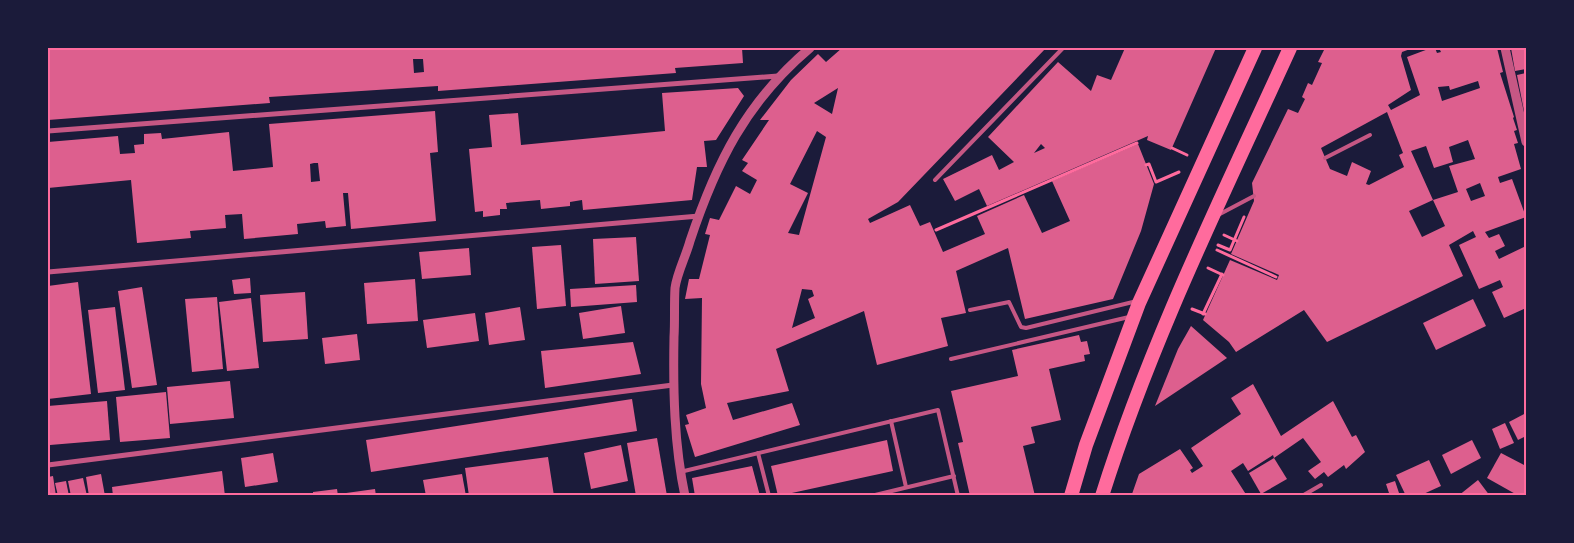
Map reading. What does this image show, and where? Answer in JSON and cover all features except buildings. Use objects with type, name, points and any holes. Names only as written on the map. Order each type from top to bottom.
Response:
[{"type":"highway","points":[[1071,496],[1090,436],[1140,300],[1254,48]]},
{"type":"highway","points":[[1102,496],[1140,383],[1168,313],[1290,48]]},
{"type":"street","points":[[684,496],[680,472],[673,386],[676,286],[699,216],[715,175],[732,142],[757,102],[778,76],[810,48]]},
{"type":"street","points":[[1505,48],[1526,142]]},
{"type":"street","points":[[48,131],[778,76]]},
{"type":"street","points":[[48,272],[699,216]]},
{"type":"street","points":[[48,465],[673,386]]},
{"type":"lane","points":[[936,180],[1063,48]]},
{"type":"lane","points":[[1326,158],[1370,135]]},
{"type":"lane","points":[[1212,218],[1254,196]]},
{"type":"lane","points":[[970,310],[1009,302],[1020,327],[1026,328],[1140,300]]},
{"type":"lane","points":[[951,359],[1134,316]]},
{"type":"lane","points":[[680,472],[938,410],[958,496]]},
{"type":"lane","points":[[891,421],[906,487]]},
{"type":"lane","points":[[758,453],[769,496]]},
{"type":"lane","points":[[871,496],[954,476]]},
{"type":"lane","points":[[1302,496],[1321,485]]},
{"type":"path","points":[[936,230],[1137,142]]},
{"type":"path","points":[[1172,148],[1188,155]]},
{"type":"path","points":[[1146,165],[1149,164],[1156,182],[1181,172]]},
{"type":"path","points":[[1216,244],[1230,250],[1245,216]]},
{"type":"path","points":[[1222,234],[1236,240]]},
{"type":"path","points":[[1214,249],[1276,277]]},
{"type":"path","points":[[1190,309],[1204,314],[1222,274],[1207,268]]}]
